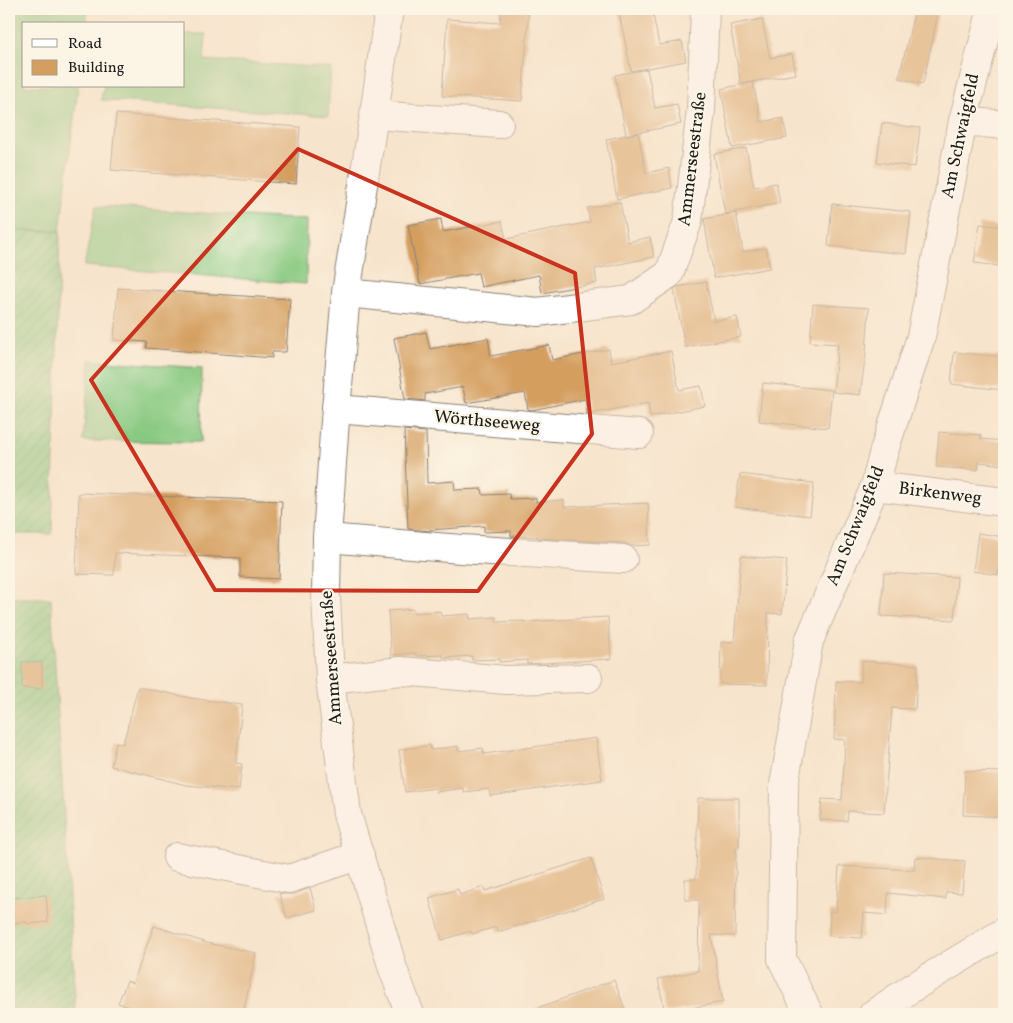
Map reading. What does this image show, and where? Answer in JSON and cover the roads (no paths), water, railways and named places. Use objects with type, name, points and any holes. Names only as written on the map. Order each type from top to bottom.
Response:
[{"type":"street","name":"Ammerseestraße","points":[[389,9],[346,293],[327,538],[326,596],[330,679],[347,814],[394,969],[410,1014]]},
{"type":"street","name":"Ammerseestraße","points":[[346,293],[538,312],[631,300],[669,274],[688,221],[701,110],[705,9]]},
{"type":"street","name":"Am Schwaigfeld","points":[[809,1014],[782,959],[784,785],[809,641],[875,486],[921,337],[962,121],[992,9]]},
{"type":"street","points":[[374,115],[499,124]]},
{"type":"street","points":[[962,121],[1004,125]]},
{"type":"street","name":"Wörthseeweg","points":[[336,409],[639,434]]},
{"type":"street","name":"Birkenweg","points":[[875,486],[1004,502]]},
{"type":"street","points":[[327,538],[623,559]]},
{"type":"street","points":[[330,679],[401,672],[506,680],[588,678]]},
{"type":"street","points":[[178,857],[290,879],[360,855]]},
{"type":"street","points":[[873,1014],[1004,932]]}]
